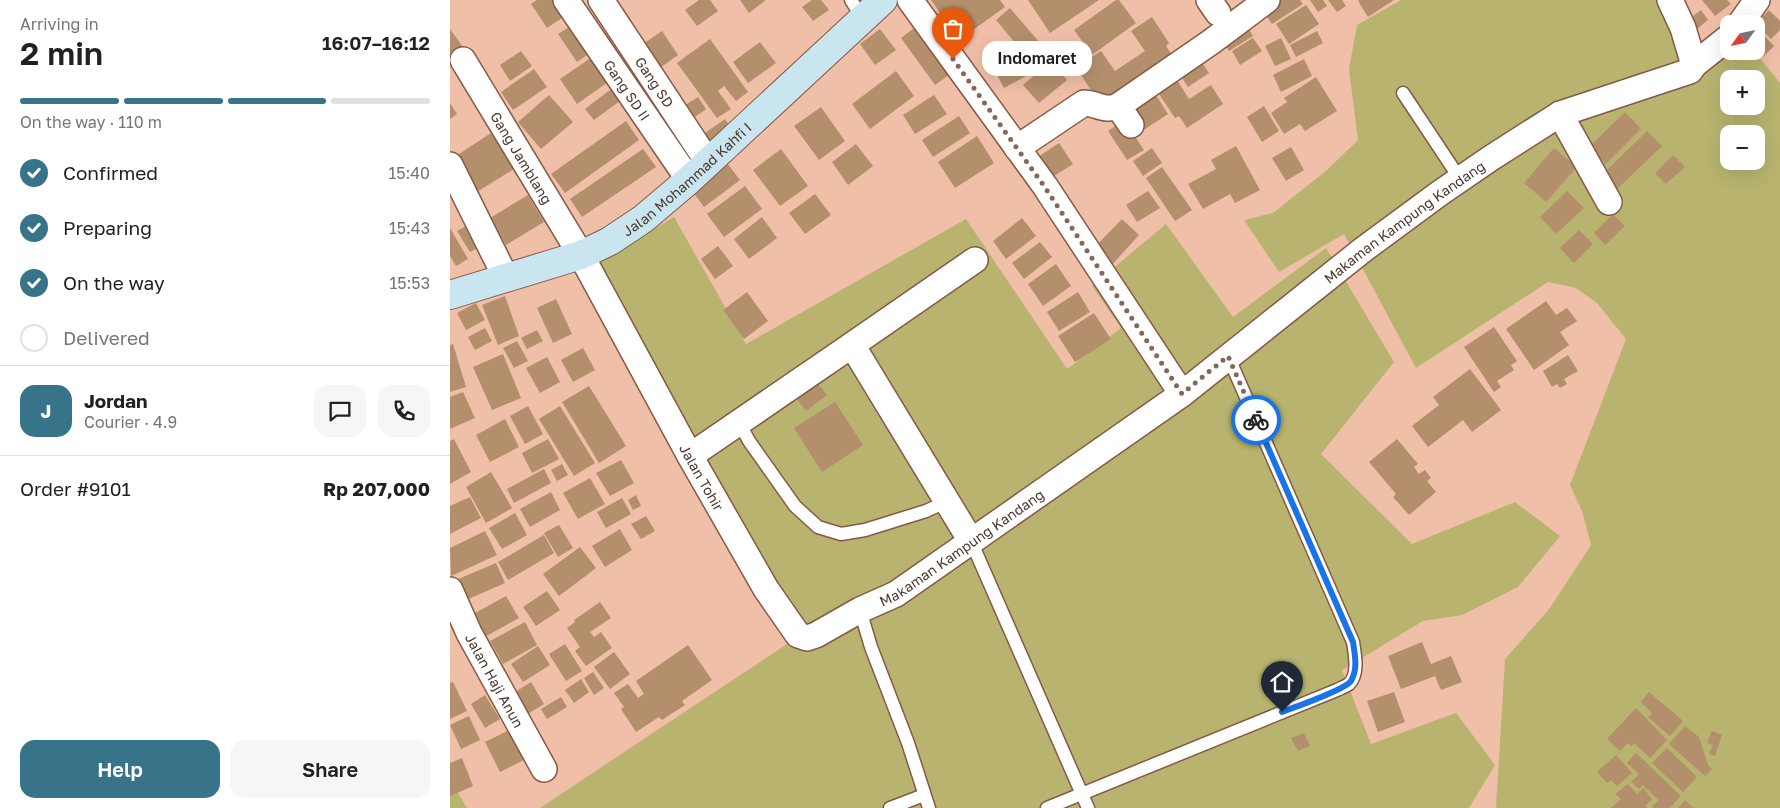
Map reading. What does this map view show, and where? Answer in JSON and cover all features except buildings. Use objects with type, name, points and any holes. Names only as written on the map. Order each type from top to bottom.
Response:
[{"type":"main road","name":"Jalan Mohammad Kahfi I","points":[[450,295],[581,255],[610,241],[643,219],[698,171],[869,5]]},
{"type":"street","name":"Gang SD II","points":[[566,0],[698,171]]},
{"type":"street","name":"Gang SD","points":[[601,0],[698,171]]},
{"type":"street","points":[[910,0],[1044,186],[1182,394]]},
{"type":"street","points":[[1017,148],[1084,103],[1092,103],[1102,108],[1113,109],[1124,116],[1211,42],[1267,0]]},
{"type":"street","points":[[1670,0],[1683,28],[1694,65]]},
{"type":"street","points":[[1746,15],[1757,0]]},
{"type":"street","name":"Makaman Kampung Kandang","points":[[860,610],[896,594],[1182,394],[1364,249],[1460,179],[1560,114],[1690,71],[1694,65],[1720,43]]},
{"type":"street","name":"Gang Jamblang","points":[[463,60],[581,255]]},
{"type":"street","points":[[1560,114],[1609,202]]},
{"type":"street","points":[[450,165],[506,278]]},
{"type":"street","name":"Jalan Tohir","points":[[581,255],[690,456],[766,589],[798,635],[807,638],[816,635],[860,610]]},
{"type":"street","points":[[690,456],[975,260]]},
{"type":"street","points":[[852,345],[971,540]]},
{"type":"street","name":"Jalan Haji Anun","points":[[450,590],[469,633],[544,769]]},
{"type":"lane","points":[[1403,94],[1460,179]]},
{"type":"lane","points":[[1047,808],[1337,690],[1350,683],[1355,671],[1356,658],[1353,642],[1228,356]]},
{"type":"lane","points":[[739,422],[749,441],[795,506],[818,527],[841,534],[865,530],[926,511],[948,501]]},
{"type":"lane","points":[[971,540],[1088,808]]},
{"type":"lane","points":[[860,610],[871,647],[908,743],[929,808]]},
{"type":"lane","points":[[890,808],[924,795]]},
{"type":"shaded area","points":[[1401,0],[1676,0],[1689,59],[1720,53],[1720,60],[1761,60],[1780,83],[1780,808],[1496,808],[1505,659],[1550,608],[1591,545],[1582,511],[1570,485],[1626,339],[1597,303],[1576,288],[1548,282],[1416,368],[1344,234],[1279,272],[1244,220],[1273,213],[1327,170],[1358,140],[1349,69],[1357,25]]},
{"type":"shaded area","points":[[674,217],[746,344],[966,219],[1067,369],[1121,328],[1092,286],[1166,224],[1233,317],[1326,248],[1394,362],[1321,454],[1412,544],[1515,502],[1560,536],[1518,587],[1462,615],[1423,621],[1342,670],[1371,744],[1456,713],[1495,765],[1469,808],[540,808],[796,638],[585,271]]},
{"type":"shaded area","points":[[457,791],[467,808],[450,808],[450,794]]},
{"type":"way so far","points":[[953,59],[1044,186],[1182,394],[1228,356],[1256,420]]},
{"type":"place","name":"Indomaret","points":[[953,59]]},
{"type":"route","points":[[1256,420],[1353,642],[1356,658],[1355,671],[1350,683],[1282,712]]}]
